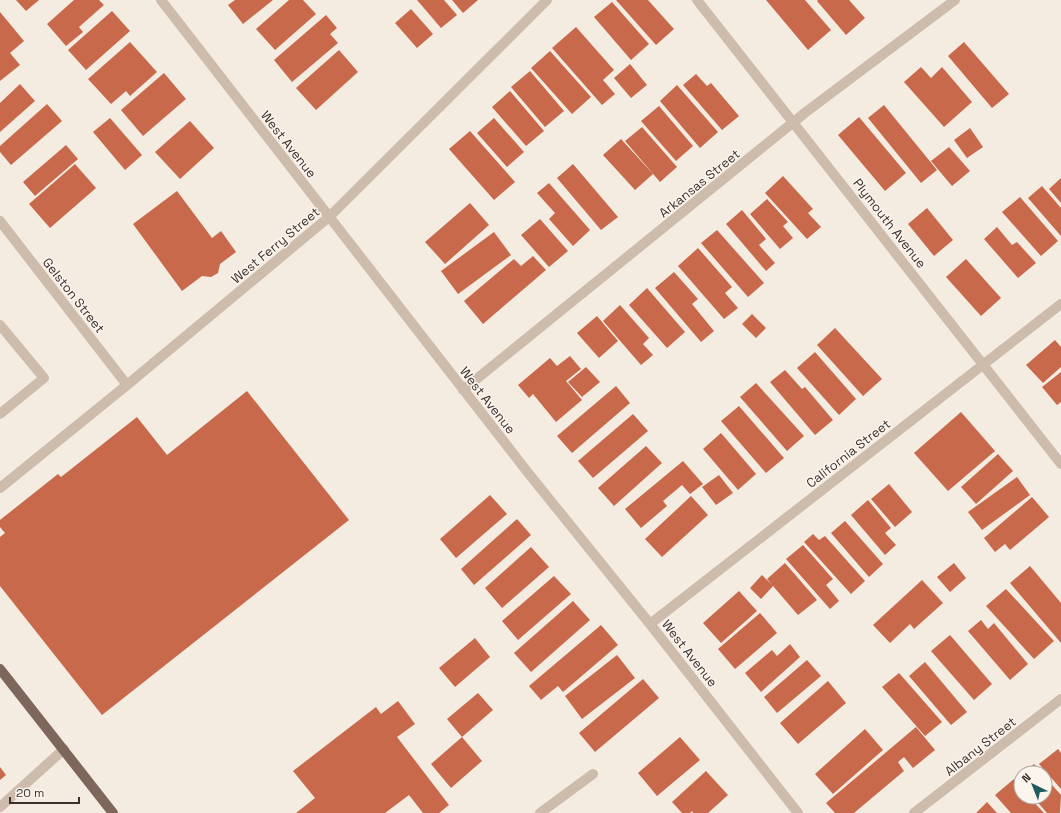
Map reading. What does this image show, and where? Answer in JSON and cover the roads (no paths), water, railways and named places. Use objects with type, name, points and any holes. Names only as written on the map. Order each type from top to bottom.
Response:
[{"type":"main road","points":[[0,670],[64,749],[113,813]]},
{"type":"street","name":"West Avenue","points":[[161,0],[463,390],[650,624],[798,813]]},
{"type":"street","name":"West Ferry Street","points":[[0,488],[127,385],[329,217],[547,0]]},
{"type":"street","name":"Plymouth Avenue","points":[[697,0],[1061,464]]},
{"type":"street","name":"Arkansas Street","points":[[463,390],[794,122],[954,0]]},
{"type":"street","name":"Gelston Street","points":[[0,221],[127,385]]},
{"type":"street","name":"California Street","points":[[650,624],[1061,304]]},
{"type":"street","points":[[0,325],[44,378],[0,414]]},
{"type":"street","name":"Albany Street","points":[[914,813],[1061,699]]},
{"type":"street","points":[[0,807],[64,749]]},
{"type":"street","points":[[540,813],[593,774]]}]
